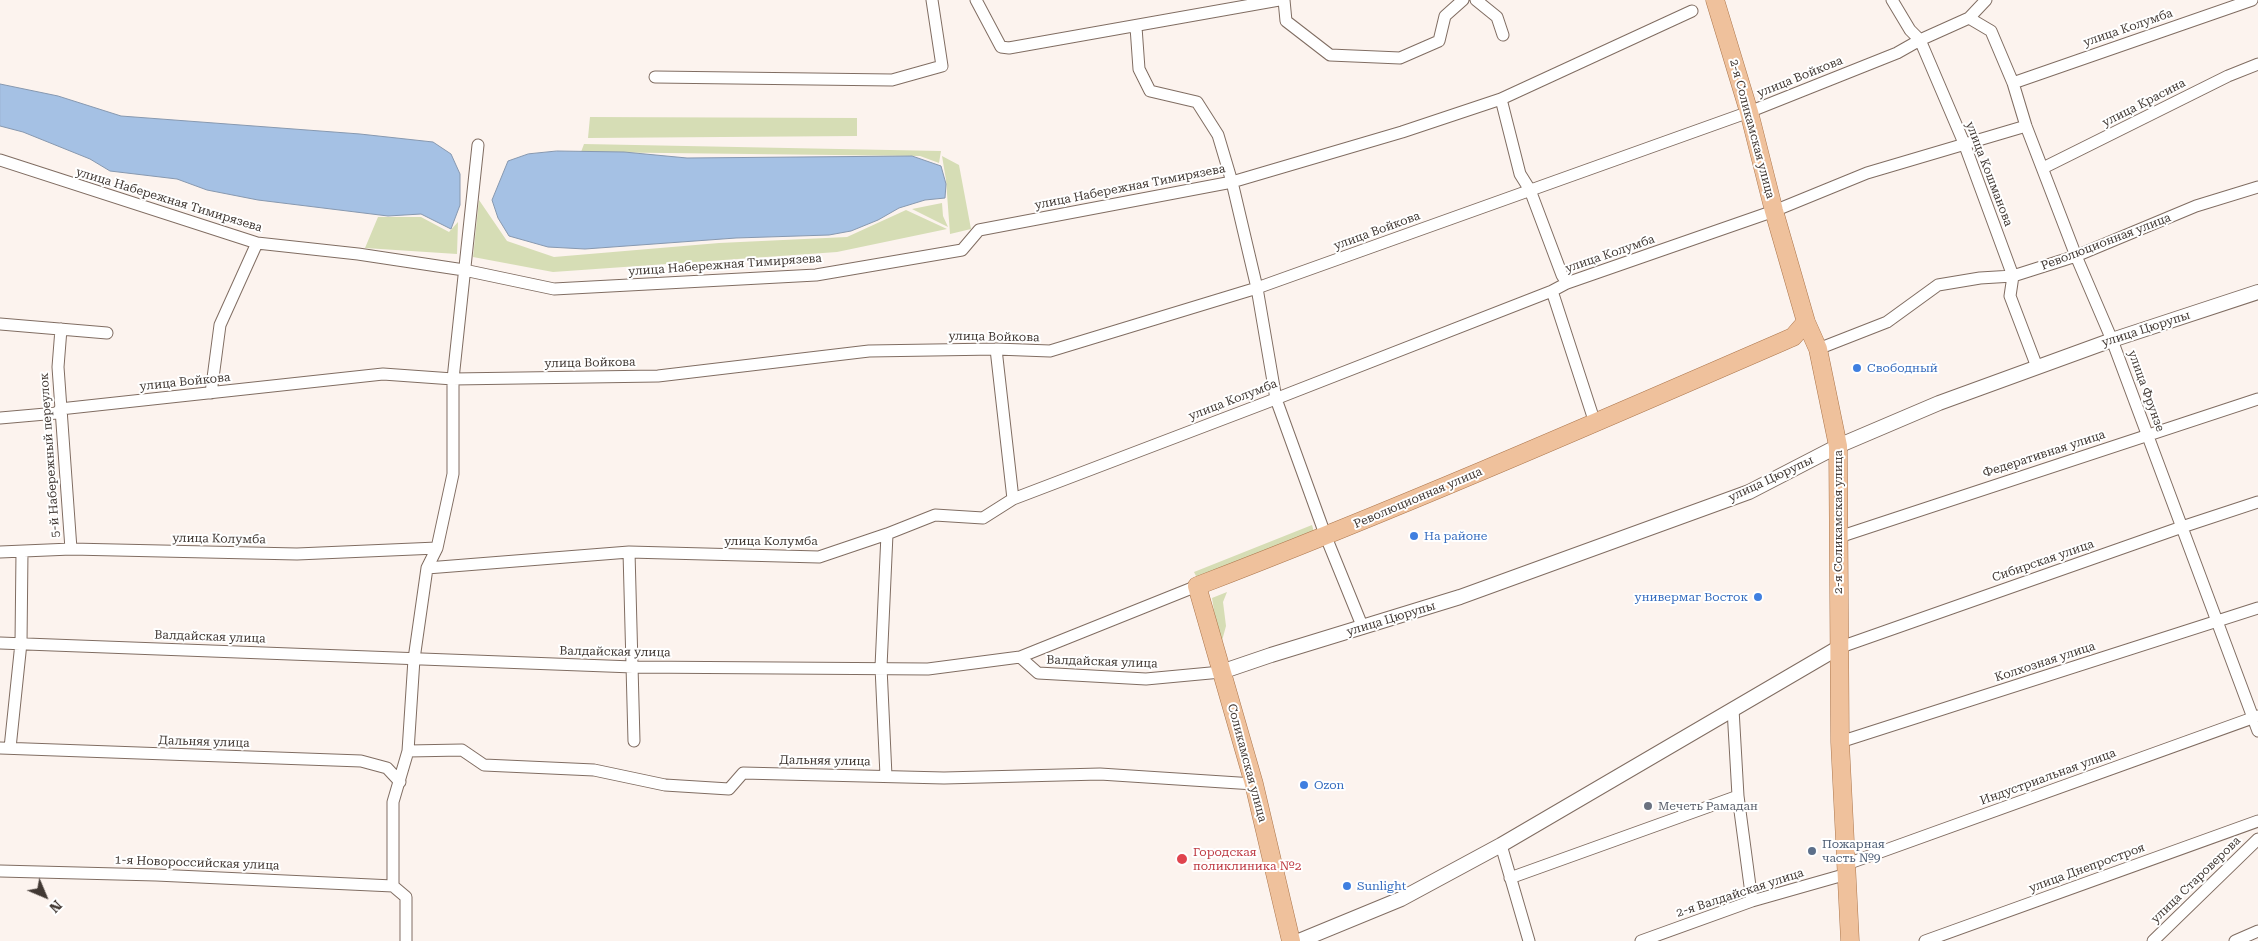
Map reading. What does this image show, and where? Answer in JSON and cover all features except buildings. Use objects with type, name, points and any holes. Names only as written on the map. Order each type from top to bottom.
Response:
[{"type":"main road","name":"2-я Соликамская улица","points":[[1715,0],[1749,112],[1774,211],[1806,322],[1818,349],[1838,446],[1840,742],[1850,941]]},
{"type":"main road","name":"Революционная улица","points":[[1197,586],[1326,537],[1595,423],[1793,337],[1806,322]]},
{"type":"main road","name":"Соликамская улица","points":[[1197,586],[1254,784],[1290,941]]},
{"type":"street","points":[[655,77],[892,80],[942,66],[932,0]]},
{"type":"street","points":[[976,0],[1001,47],[1136,26],[1279,0]]},
{"type":"street","points":[[1284,0],[1286,20],[1330,55],[1400,58],[1439,41],[1445,16],[1463,0]]},
{"type":"street","points":[[1476,0],[1497,17],[1503,35]]},
{"type":"street","name":"улица Кошманова","points":[[1892,0],[1910,30],[1920,40],[1964,143],[2013,276],[2010,296],[2036,367]]},
{"type":"street","name":"улица Войкова","points":[[0,418],[57,413],[60,410],[383,374],[453,379],[658,376],[869,351],[996,349],[1050,351],[1257,288],[1749,112],[1897,53],[1920,40],[1969,18],[1986,0]]},
{"type":"street","name":"улица Колумба","points":[[2014,83],[2252,0]]},
{"type":"street","name":"улица Набережная Тимирязева","points":[[0,160],[257,243],[358,254],[464,270],[554,289],[816,275],[962,250],[979,230],[1137,202],[1232,182],[1402,132],[1501,99],[1692,11]]},
{"type":"street","name":"улица Фрунзе","points":[[1969,18],[1991,31],[2014,83],[2026,126],[2076,256],[2112,340],[2217,621],[2256,717],[2258,731]]},
{"type":"street","points":[[1136,26],[1139,69],[1150,91],[1197,102],[1218,135],[1232,182],[1257,288],[1276,398],[1326,537],[1363,628]]},
{"type":"street","name":"улица Красина","points":[[2043,168],[2228,76],[2258,64]]},
{"type":"street","points":[[1501,99],[1520,174],[1530,190],[1562,275],[1567,283]]},
{"type":"street","name":"улица Колумба","points":[[427,568],[629,552],[819,557],[888,534],[935,515],[983,518],[1013,498],[1552,291],[1567,283],[1774,211],[1867,173],[2026,126]]},
{"type":"street","points":[[406,941],[406,898],[392,886],[394,802],[408,751],[414,659],[427,568],[437,548],[453,474],[453,379],[478,145]]},
{"type":"street","name":"Революционная улица","points":[[1818,349],[1888,322],[1938,285],[1980,278],[2013,276],[2076,256],[2196,206],[2258,187]]},
{"type":"street","points":[[211,393],[220,325],[257,243]]},
{"type":"street","points":[[1552,291],[1595,423]]},
{"type":"street","name":"улица Цюрупы","points":[[1221,672],[1460,597],[1748,492],[1838,446],[1938,403],[2112,340],[2258,292]]},
{"type":"street","points":[[0,324],[107,333]]},
{"type":"street","name":"5-й Набережный переулок","points":[[61,329],[58,368],[70,549]]},
{"type":"street","points":[[996,349],[1013,498]]},
{"type":"street","name":"Федеративная улица","points":[[1839,537],[2258,399]]},
{"type":"street","name":"Сибирская улица","points":[[1838,648],[2258,502]]},
{"type":"street","points":[[886,776],[881,667],[888,534]]},
{"type":"street","name":"улица Колумба","points":[[0,552],[70,549],[297,554],[437,548]]},
{"type":"street","points":[[5,748],[21,643],[22,552]]},
{"type":"street","points":[[629,552],[634,741]]},
{"type":"street","name":"Революционная улица","points":[[1020,657],[1197,586]]},
{"type":"street","name":"Колхозная улица","points":[[1840,742],[2258,608]]},
{"type":"street","name":"Валдайская улица","points":[[0,643],[632,667],[881,667],[928,669],[1020,657],[1038,674],[1146,679],[1221,672]]},
{"type":"street","points":[[1299,941],[1400,898],[1501,845],[1838,648]]},
{"type":"street","points":[[1733,709],[1738,796],[1752,902]]},
{"type":"street","name":"Индустриальная улица","points":[[1847,869],[2256,717]]},
{"type":"street","name":"Дальняя улица","points":[[5,748],[361,761],[387,768],[400,782]]},
{"type":"street","name":"Дальняя улица","points":[[408,751],[462,750],[484,765],[594,770],[665,785],[729,789],[743,774],[944,778],[1100,774],[1254,784]]},
{"type":"street","points":[[1510,878],[1738,796]]},
{"type":"street","name":"улица Днепростроя","points":[[1925,941],[1948,938],[2258,821]]},
{"type":"street","name":"улица Староверова","points":[[2152,941],[2258,839]]},
{"type":"street","points":[[1501,845],[1528,941]]},
{"type":"street","name":"2-я Валдайская улица","points":[[1642,941],[1847,869]]},
{"type":"street","name":"1-я Новороссийская улица","points":[[0,871],[156,875],[392,886]]},
{"type":"street","points":[[2235,941],[2258,931]]},
{"type":"green space","points":[[590,117],[857,118],[857,136],[588,138]]},
{"type":"green space","points":[[584,144],[941,151],[939,163],[920,156],[581,152]]},
{"type":"green space","points":[[942,156],[959,165],[971,229],[950,234],[946,180]]},
{"type":"green space","points":[[479,200],[507,241],[554,257],[719,243],[847,237],[906,210],[947,229],[837,252],[553,272],[473,257]]},
{"type":"green space","points":[[942,203],[943,216],[948,227],[912,209]]},
{"type":"green space","points":[[378,217],[421,217],[449,232],[458,222],[457,254],[365,248]]},
{"type":"green space","points":[[1312,525],[1314,532],[1198,580],[1194,572]]},
{"type":"green space","points":[[1227,592],[1223,602],[1226,626],[1220,648],[1212,598]]},
{"type":"water","points":[[0,84],[58,96],[121,116],[360,134],[433,142],[451,154],[460,174],[460,205],[451,229],[421,214],[388,216],[258,200],[207,190],[177,179],[110,171],[90,159],[23,132],[0,126]]},
{"type":"water","points":[[557,151],[624,152],[687,158],[912,156],[941,166],[946,184],[945,198],[925,200],[899,208],[878,220],[851,231],[829,235],[736,238],[585,249],[548,247],[509,236],[498,218],[492,200],[508,161],[528,154]]},
{"type":"place","name":"Свободный","points":[[1857,368]]},
{"type":"place","name":"На районе","points":[[1414,536]]},
{"type":"place","name":"универмаг Восток","points":[[1758,597]]},
{"type":"place","name":"Ozon","points":[[1304,785]]},
{"type":"place","name":"Мечеть Рамадан","points":[[1648,806]]},
{"type":"place","name":"Пожарная часть №9","points":[[1812,851]]},
{"type":"place","name":"Городская поликлиника №2","points":[[1182,859]]},
{"type":"place","name":"Sunlight","points":[[1347,886]]}]
